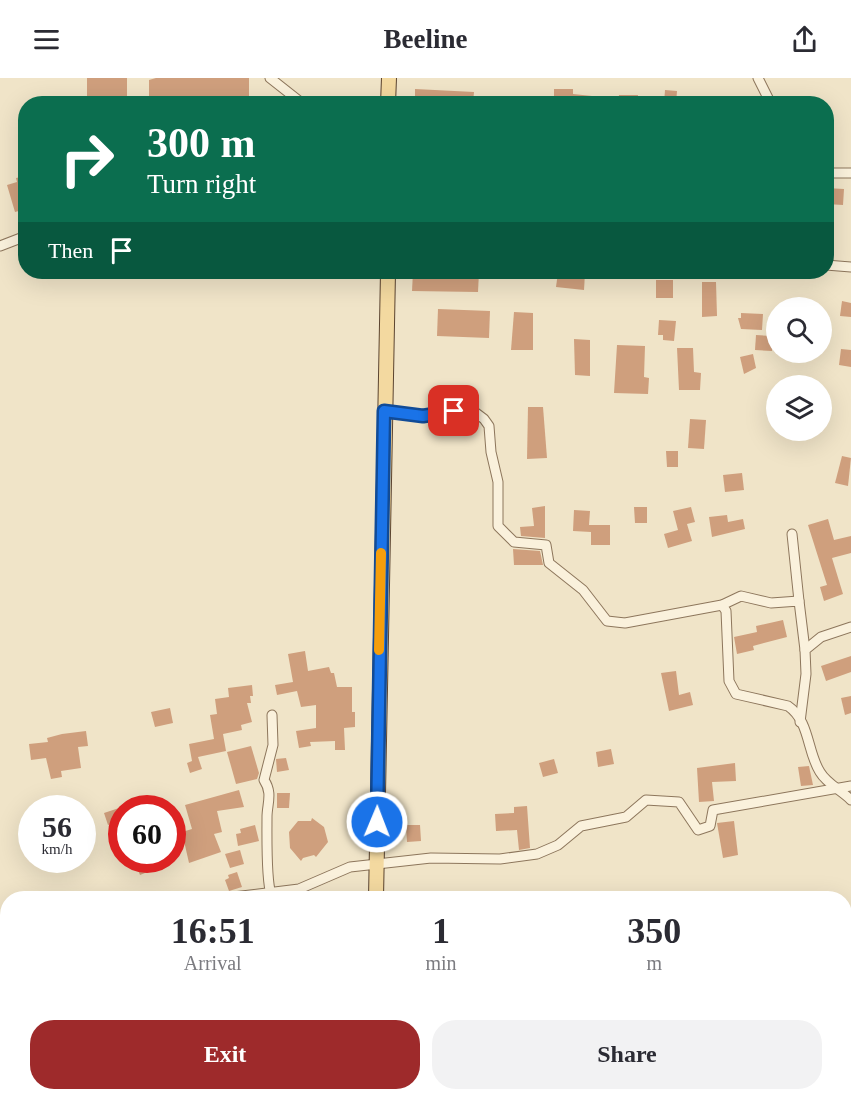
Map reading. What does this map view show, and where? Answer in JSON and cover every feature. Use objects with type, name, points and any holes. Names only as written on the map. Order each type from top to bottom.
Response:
[{"type":"main road","points":[[388,96],[389,78]]},
{"type":"main road","points":[[376,891],[388,279]]},
{"type":"street","points":[[270,78],[293,96]]},
{"type":"street","points":[[758,78],[767,96]]},
{"type":"street","points":[[834,172],[851,173]]},
{"type":"street","points":[[0,246],[18,239]]},
{"type":"street","points":[[834,266],[851,267]]},
{"type":"street","points":[[384,411],[423,416],[454,411],[476,413],[484,419],[489,426],[491,452],[498,482],[498,526],[514,542],[546,545],[549,563],[583,590],[607,621],[625,623],[722,605],[741,596],[771,603],[799,601]]},
{"type":"street","points":[[792,534],[805,650],[806,674],[800,722]]},
{"type":"street","points":[[722,605],[726,611],[729,681],[732,690],[736,694],[788,706],[794,710],[808,734],[819,771],[830,784],[851,800]]},
{"type":"street","points":[[805,650],[821,636],[851,627]]},
{"type":"street","points":[[271,891],[267,882],[267,817],[270,802],[268,786],[264,780],[273,745],[272,715]]},
{"type":"street","points":[[288,891],[299,889],[350,867],[431,858],[500,860],[537,854],[558,845],[577,828],[626,817],[651,800],[679,802],[698,830],[703,830],[710,826],[713,810],[840,790],[851,786]]},
{"type":"building","points":[[87,78],[127,78],[127,96],[87,96]]},
{"type":"building","points":[[156,78],[249,78],[249,96],[149,96],[149,80]]},
{"type":"building","points":[[415,89],[474,92],[474,96],[415,96]]},
{"type":"building","points":[[554,89],[573,89],[573,94],[592,96],[554,96]]},
{"type":"building","points":[[665,90],[677,91],[677,96],[665,96]]},
{"type":"building","points":[[16,178],[18,178],[18,211],[15,212],[7,185],[17,182]]},
{"type":"building","points":[[834,188],[844,189],[843,205],[834,204]]},
{"type":"building","points":[[413,279],[479,279],[478,292],[412,291]]},
{"type":"building","points":[[557,279],[585,279],[584,290],[556,287]]},
{"type":"building","points":[[656,280],[673,280],[673,298],[656,298]]},
{"type":"building","points":[[702,282],[716,282],[717,316],[702,317]]},
{"type":"building","points":[[842,301],[851,303],[851,317],[840,316]]},
{"type":"building","points":[[438,309],[490,311],[489,338],[437,336]]},
{"type":"building","points":[[514,312],[533,313],[533,350],[511,350]]},
{"type":"building","points":[[741,313],[763,314],[762,330],[741,329],[738,318],[741,318]]},
{"type":"building","points":[[659,320],[676,321],[674,341],[663,340],[663,335],[658,335]]},
{"type":"building","points":[[756,335],[766,336],[766,351],[755,350]]},
{"type":"building","points":[[574,339],[590,340],[590,376],[575,375]]},
{"type":"building","points":[[617,345],[645,346],[644,377],[649,378],[648,394],[614,393]]},
{"type":"building","points":[[677,348],[693,348],[694,372],[701,373],[700,390],[679,390]]},
{"type":"building","points":[[841,349],[851,350],[851,367],[839,365]]},
{"type":"building","points":[[753,354],[756,368],[744,374],[740,357]]},
{"type":"building","points":[[528,407],[543,407],[547,458],[527,459]]},
{"type":"building","points":[[690,419],[706,420],[704,449],[688,448]]},
{"type":"building","points":[[666,451],[678,451],[678,467],[667,467]]},
{"type":"building","points":[[842,456],[851,458],[848,486],[835,483]]},
{"type":"building","points":[[742,473],[744,490],[725,492],[723,475]]},
{"type":"building","points":[[545,506],[545,538],[521,536],[520,527],[534,526],[532,508]]},
{"type":"building","points":[[634,507],[647,507],[647,523],[635,523]]},
{"type":"building","points":[[691,507],[695,522],[687,524],[692,541],[668,548],[664,534],[678,530],[673,511]]},
{"type":"building","points":[[574,510],[590,511],[589,525],[610,525],[610,545],[591,545],[591,532],[573,531]]},
{"type":"building","points":[[727,515],[728,522],[743,519],[745,529],[712,537],[709,517]]},
{"type":"building","points":[[828,519],[834,540],[851,536],[851,553],[832,558],[843,594],[824,601],[820,587],[827,585],[808,525]]},
{"type":"building","points":[[513,549],[540,551],[543,565],[514,565]]},
{"type":"building","points":[[783,620],[787,637],[753,646],[754,650],[737,654],[734,637],[757,632],[756,626]]},
{"type":"building","points":[[305,651],[308,671],[329,667],[331,673],[334,673],[337,687],[352,687],[352,712],[355,712],[355,727],[344,728],[345,750],[335,750],[335,741],[310,742],[311,746],[299,748],[296,731],[316,728],[316,705],[301,707],[297,691],[277,695],[275,685],[293,682],[288,654]]},
{"type":"building","points":[[851,656],[851,672],[826,681],[821,666]]},
{"type":"building","points":[[676,671],[679,695],[690,692],[693,705],[669,711],[661,673]]},
{"type":"building","points":[[252,685],[253,696],[250,696],[251,703],[247,703],[252,722],[241,725],[242,730],[223,734],[226,751],[198,757],[202,769],[190,773],[187,763],[192,761],[189,744],[214,739],[210,715],[217,714],[215,699],[229,697],[228,688]]},
{"type":"building","points":[[851,696],[851,713],[845,715],[841,698]]},
{"type":"building","points":[[170,708],[173,723],[155,727],[151,712]]},
{"type":"building","points":[[86,731],[88,746],[78,747],[81,768],[61,771],[62,777],[51,779],[46,758],[31,760],[29,744],[48,742],[47,738],[62,734]]},
{"type":"building","points":[[251,746],[259,773],[257,779],[236,784],[227,752]]},
{"type":"building","points":[[611,749],[614,764],[598,767],[596,752]]},
{"type":"building","points":[[286,758],[289,770],[277,772],[276,759]]},
{"type":"building","points":[[554,759],[558,773],[543,777],[539,763]]},
{"type":"building","points":[[735,763],[736,781],[712,782],[714,801],[699,802],[697,768]]},
{"type":"building","points":[[809,766],[813,785],[801,786],[798,767]]},
{"type":"building","points":[[239,790],[244,807],[217,811],[222,832],[214,834],[221,852],[189,863],[186,831],[192,829],[186,805]]},
{"type":"building","points":[[277,793],[290,793],[289,808],[277,808]]},
{"type":"building","points":[[527,806],[530,848],[519,850],[517,830],[496,831],[495,814],[514,813],[514,807]]},
{"type":"building","points":[[108,812],[108,825],[104,813]]},
{"type":"building","points":[[312,818],[324,827],[328,842],[316,857],[314,855],[303,858],[301,861],[290,848],[289,832],[298,821],[311,821]]},
{"type":"building","points":[[734,821],[738,855],[723,858],[717,823]]},
{"type":"building","points":[[255,825],[259,841],[238,846],[236,834],[241,833],[240,829]]},
{"type":"building","points":[[406,825],[420,825],[421,841],[407,842]]},
{"type":"building","points":[[240,850],[244,864],[230,868],[225,854]]},
{"type":"building","points":[[237,872],[242,887],[229,891],[225,880],[229,878],[228,875]]},
{"type":"slow traffic","points":[[379,650],[381,553]]},
{"type":"route","points":[[377,822],[384,411],[423,416],[454,411]]}]
